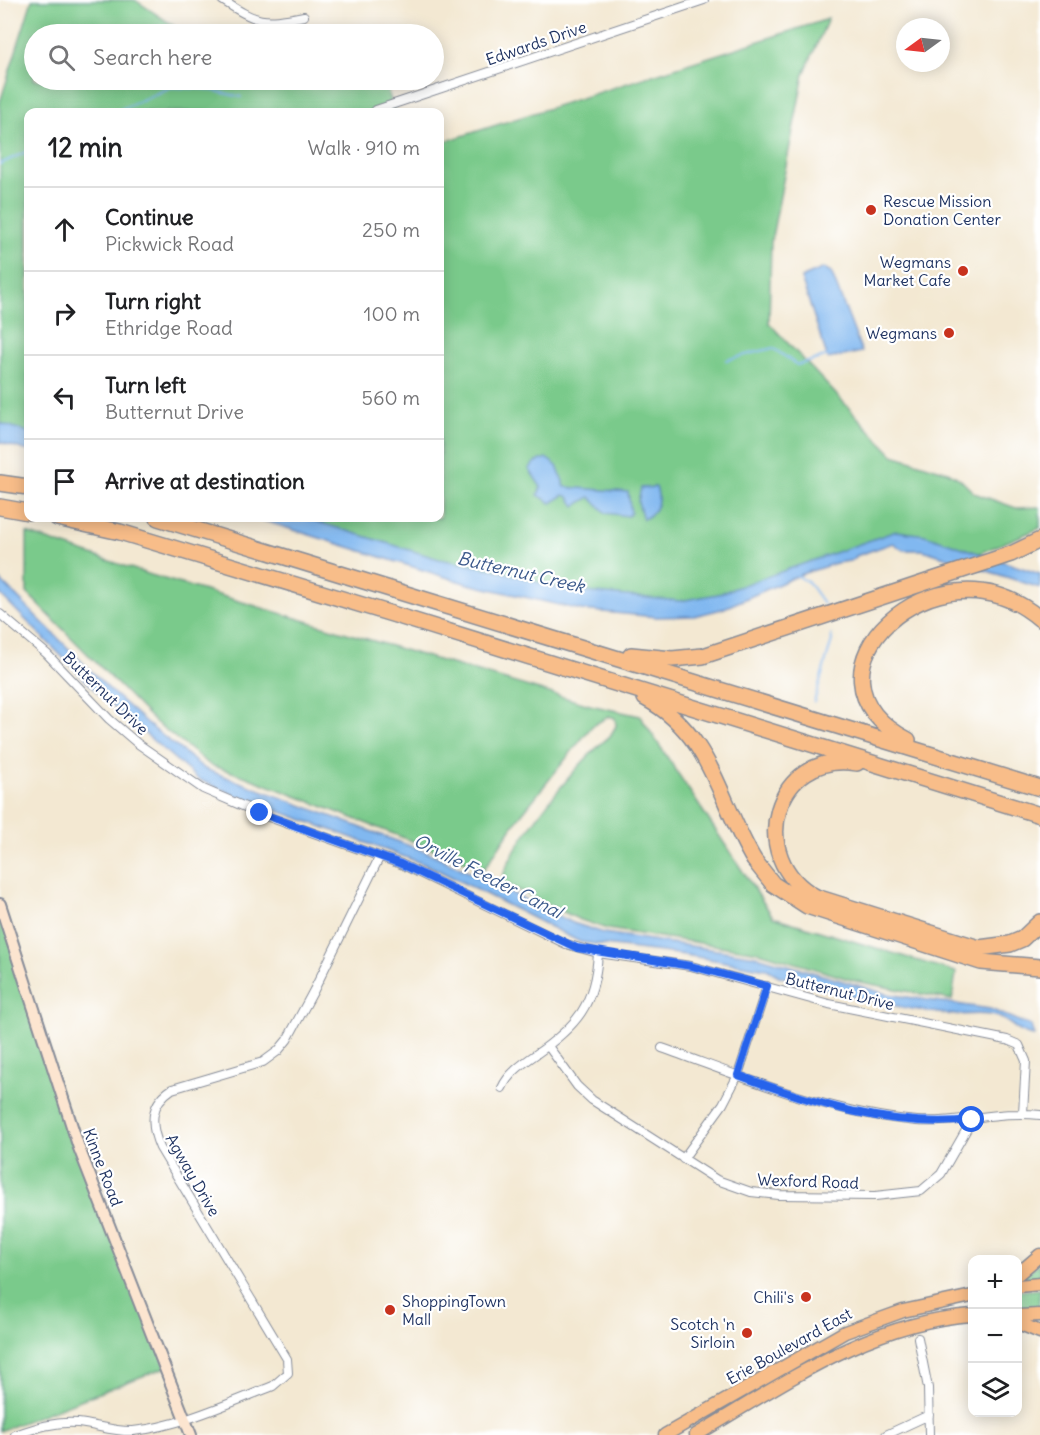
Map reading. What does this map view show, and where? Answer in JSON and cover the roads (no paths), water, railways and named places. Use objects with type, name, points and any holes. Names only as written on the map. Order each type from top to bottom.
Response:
[{"type":"highway","points":[[0,483],[24,486]]},
{"type":"highway","points":[[0,507],[24,511]]},
{"type":"highway","points":[[74,522],[131,535],[1040,815]]},
{"type":"highway","points":[[171,522],[1040,788]]},
{"type":"highway","points":[[594,650],[658,658],[703,656],[1011,554],[1040,540]]},
{"type":"highway","points":[[934,754],[888,728],[870,706],[864,688],[863,673],[868,646],[877,633],[896,614],[916,603],[955,593],[973,592],[1004,599],[1040,619]]},
{"type":"highway","points":[[618,684],[672,715],[689,731],[700,748],[754,860],[766,876],[792,898],[825,912],[981,962],[1040,967]]},
{"type":"highway","points":[[897,770],[838,762],[811,770],[791,786],[779,806],[775,838],[781,862],[796,884],[816,897],[979,948],[1010,944],[1022,939],[1040,922]]},
{"type":"main road","points":[[1022,1270],[1040,1254]]},
{"type":"main road","points":[[1022,1286],[1040,1284]]},
{"type":"main road","name":"Erie Boulevard East","points":[[664,1435],[679,1431],[845,1332],[893,1314],[968,1295]]},
{"type":"main road","points":[[1022,1316],[1040,1315]]},
{"type":"main road","name":"Erie Boulevard East","points":[[696,1435],[838,1353],[866,1340],[928,1321],[968,1316]]},
{"type":"main road","points":[[1022,1325],[1040,1332]]},
{"type":"street","points":[[222,0],[248,17],[260,21],[273,22],[304,16]]},
{"type":"street","name":"Edwards Drive","points":[[444,87],[704,0]]},
{"type":"street","name":"Edwards Drive","points":[[382,108],[436,90]]},
{"type":"street","name":"Butternut Drive","points":[[0,614],[47,654],[109,718],[183,777],[202,789],[266,816],[380,856],[434,878],[566,944],[598,953],[691,966],[829,1004],[1007,1040],[1019,1045],[1026,1061],[1023,1113]]},
{"type":"street","name":"Agway Drive","points":[[185,1418],[273,1386],[283,1380],[289,1367],[160,1148],[152,1125],[153,1112],[163,1094],[172,1089],[263,1062],[278,1051],[287,1040],[314,990],[380,856]]},
{"type":"street","name":"Kinne Road","points":[[0,904],[80,1148],[191,1435]]},
{"type":"street","points":[[502,1088],[524,1063],[580,1018],[593,991],[598,953]]},
{"type":"street","points":[[683,1160],[723,1104],[738,1075],[767,986]]},
{"type":"street","name":"Wexford Road","points":[[548,1046],[577,1086],[592,1100],[717,1180],[752,1192],[779,1195],[900,1195],[928,1188],[953,1156],[972,1120]]},
{"type":"street","points":[[662,1048],[809,1101],[862,1114],[917,1121],[951,1122],[1023,1113],[1040,1114]]},
{"type":"street","points":[[918,1338],[928,1388],[929,1435]]},
{"type":"street","points":[[886,1435],[929,1415]]},
{"type":"street","points":[[15,1435],[46,1425],[75,1423],[133,1431],[185,1418]]},
{"type":"water","points":[[824,268],[831,272],[862,352],[828,359],[801,278]]},
{"type":"water","points":[[0,423],[24,431],[24,450],[0,442]]},
{"type":"water","points":[[546,458],[557,466],[565,487],[628,492],[631,513],[628,516],[606,513],[590,497],[575,506],[569,497],[564,495],[551,503],[538,495],[541,487],[529,469],[534,463]]},
{"type":"water","points":[[656,487],[657,506],[652,514],[643,519],[638,502],[641,488]]},
{"type":"water","points":[[268,522],[318,522],[439,559],[497,570],[564,590],[680,601],[718,594],[896,531],[925,535],[1040,574],[1040,588],[923,550],[903,550],[893,543],[856,556],[850,561],[802,574],[722,609],[694,616],[657,617],[581,610],[468,584]]},
{"type":"water","points":[[0,580],[113,693],[205,769],[434,855],[573,923],[604,933],[757,956],[887,994],[990,1009],[1031,1026],[1034,1036],[1023,1033],[1003,1019],[991,1015],[951,1015],[924,1011],[800,982],[779,976],[767,969],[685,955],[580,942],[432,867],[235,795],[198,779],[101,696],[0,594]]},
{"type":"waterway","points":[[124,108],[164,90]]},
{"type":"waterway","points":[[210,90],[241,97]]},
{"type":"waterway","points":[[0,164],[24,153]]},
{"type":"waterway","points":[[726,360],[773,348],[797,365],[828,356]]},
{"type":"waterway","points":[[796,575],[808,582],[823,603]]},
{"type":"waterway","points":[[814,702],[832,640],[831,635]]},
{"type":"place","name":"Rescue Mission Donation Center","points":[[871,210]]},
{"type":"place","name":"Wegmans Market Cafe","points":[[963,271]]},
{"type":"place","name":"Wegmans","points":[[949,333]]},
{"type":"place","name":"Chili's","points":[[806,1297]]},
{"type":"place","name":"ShoppingTown Mall","points":[[390,1310]]},
{"type":"place","name":"Scotch 'n Sirloin","points":[[747,1333]]},
{"type":"water label","name":"Butternut Creek","points":[[521,572]]},
{"type":"water label","name":"Orville Feeder Canal","points":[[488,876]]}]
